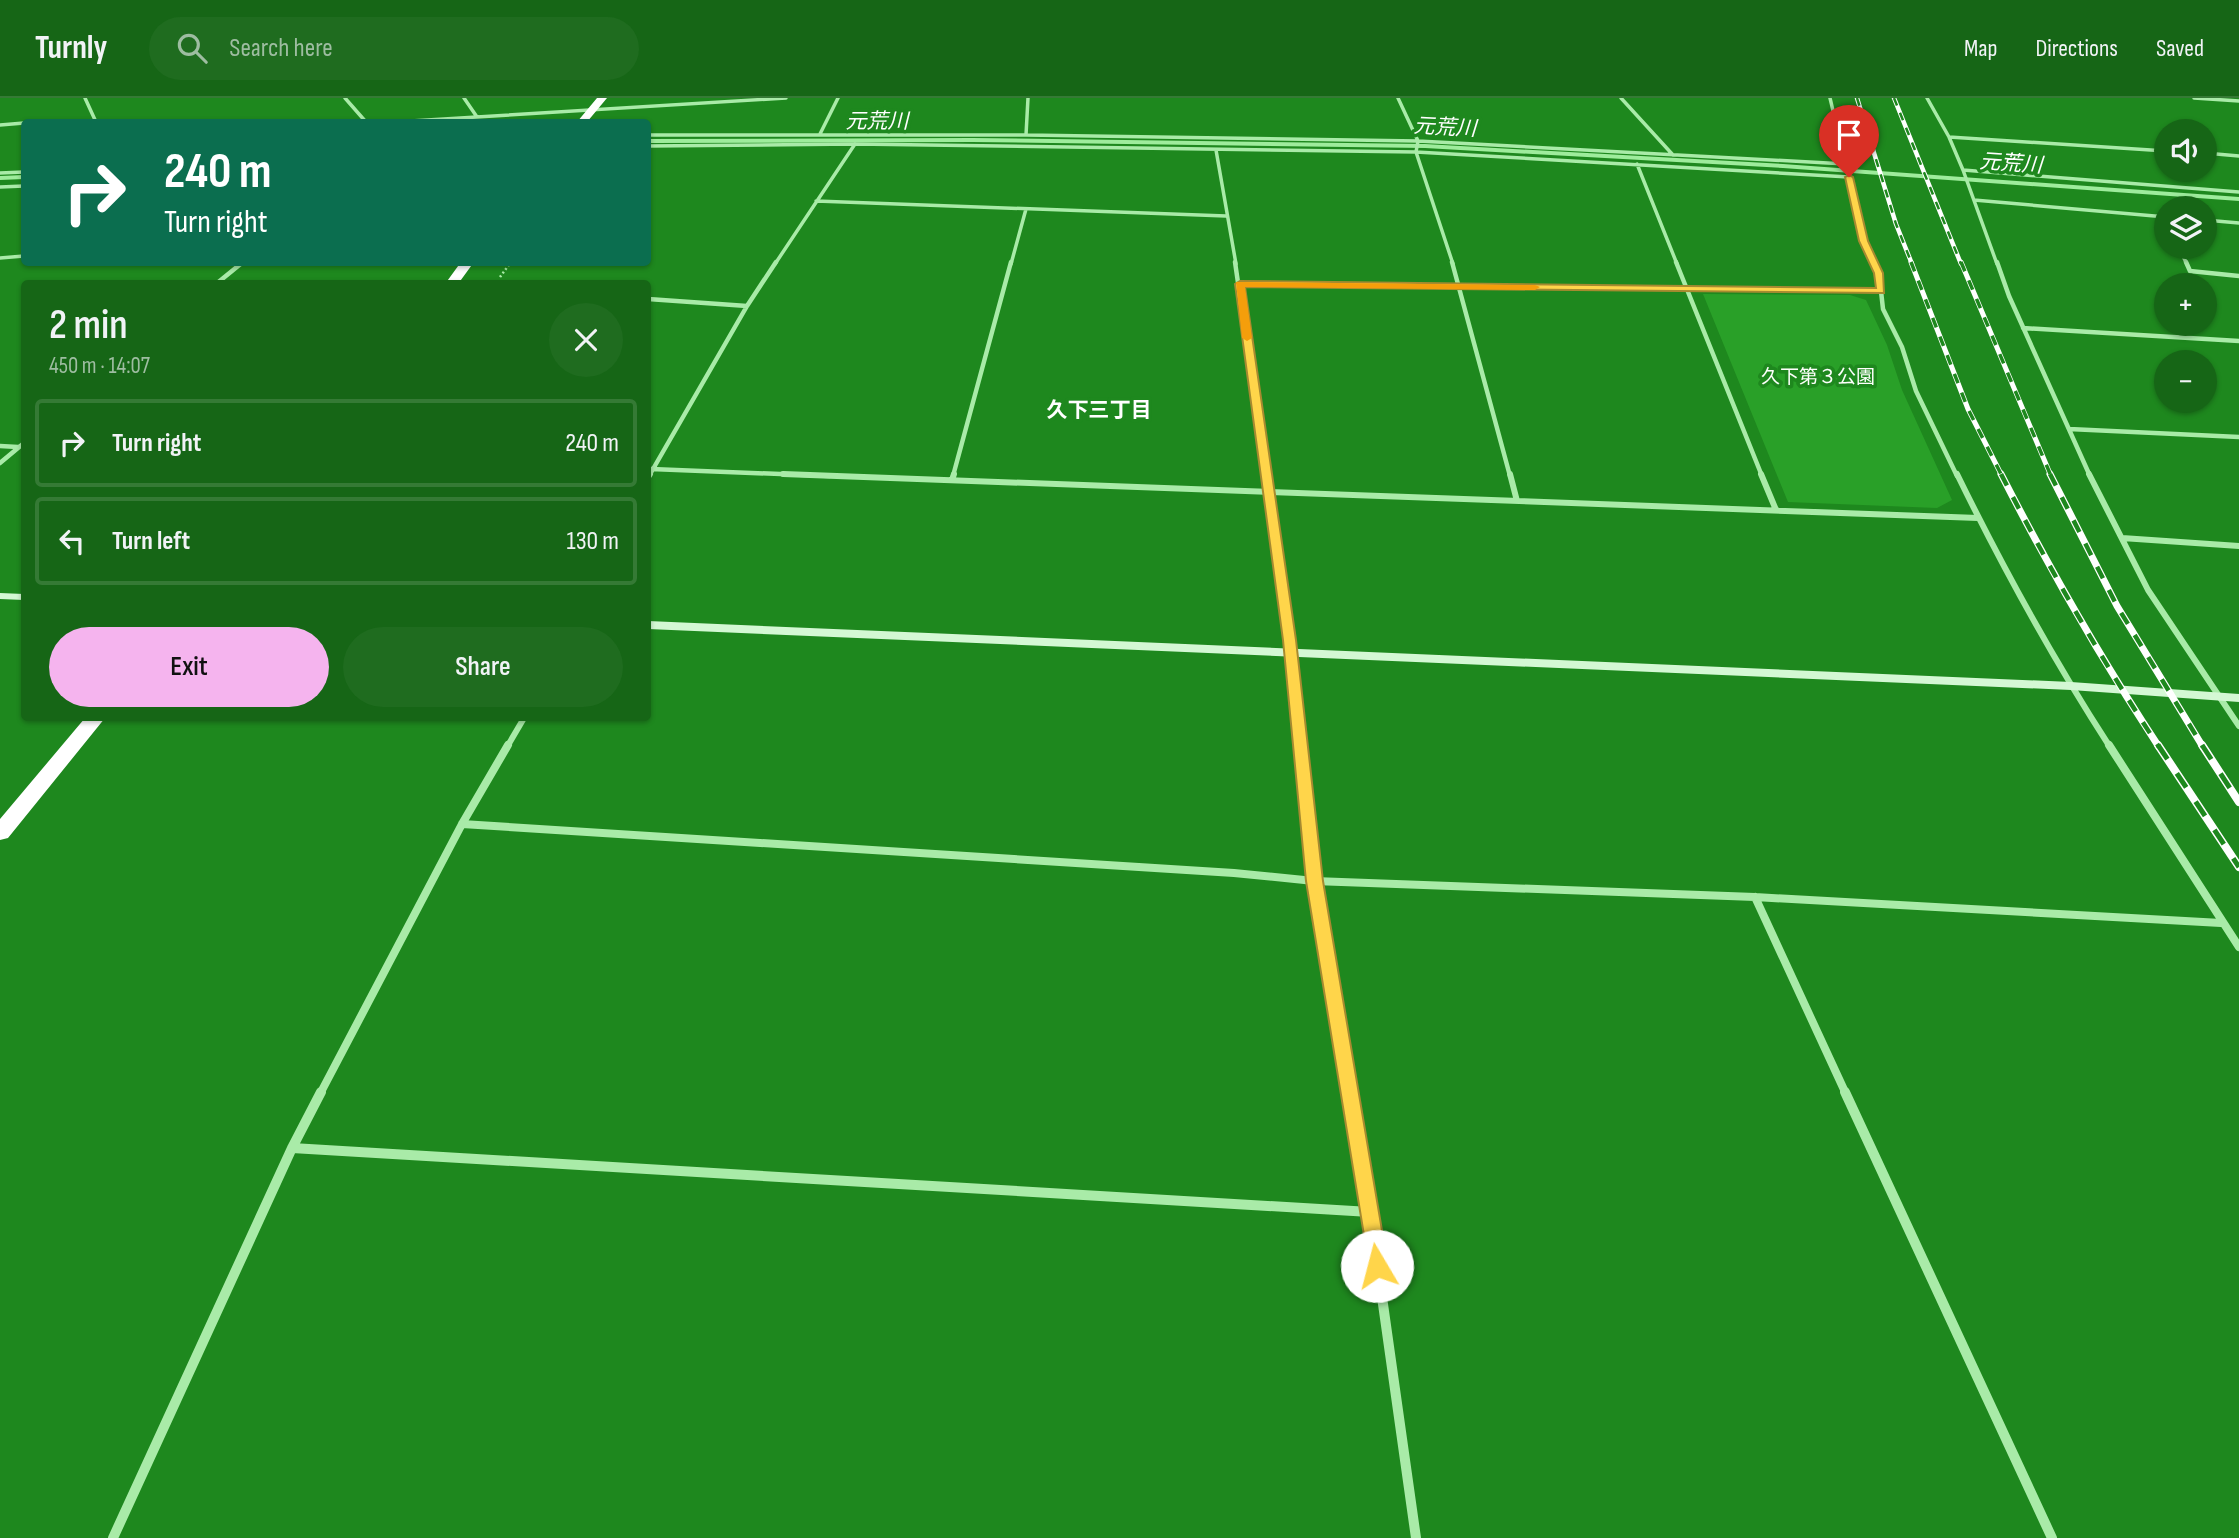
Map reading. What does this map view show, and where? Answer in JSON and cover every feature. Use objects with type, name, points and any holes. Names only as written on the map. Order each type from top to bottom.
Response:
[{"type":"highway","points":[[585,119],[603,98]]},
{"type":"highway","points":[[453,280],[464,266]]},
{"type":"highway","points":[[0,833],[93,721]]},
{"type":"street","points":[[85,98],[95,119]]},
{"type":"street","points":[[345,98],[363,119]]},
{"type":"street","points":[[464,98],[475,119]]},
{"type":"street","points":[[488,119],[786,98]]},
{"type":"street","points":[[820,134],[838,98]]},
{"type":"street","points":[[1026,135],[1028,98]]},
{"type":"street","points":[[1398,98],[1418,141],[1416,152],[1460,287],[1517,501]]},
{"type":"street","points":[[1621,98],[1673,155]]},
{"type":"street","points":[[1830,98],[1864,241],[1879,273],[1882,309],[1902,346],[1916,391],[1978,517],[2071,686],[2221,923],[2239,947]]},
{"type":"street","points":[[1927,98],[1949,137],[1963,170],[2023,328],[2122,538],[2148,590],[2239,726]]},
{"type":"street","points":[[2194,98],[2239,101]]},
{"type":"street","points":[[0,125],[21,123]]},
{"type":"street","points":[[651,135],[1026,135],[1418,141],[1846,164]]},
{"type":"street","points":[[1949,137],[2154,150]]},
{"type":"street","points":[[651,146],[855,144],[1416,152],[1849,177]]},
{"type":"street","points":[[855,144],[747,306],[651,469],[1978,517]]},
{"type":"street","points":[[1216,150],[1240,284],[1291,653],[1314,881],[1370,1212],[1416,1538]]},
{"type":"street","points":[[2217,154],[2239,156]]},
{"type":"street","points":[[1637,164],[1776,510]]},
{"type":"street","points":[[1963,170],[2239,192]]},
{"type":"street","points":[[0,173],[21,172]]},
{"type":"street","points":[[0,187],[21,186]]},
{"type":"street","points":[[1974,200],[2154,216]]},
{"type":"street","points":[[816,201],[1226,216]]},
{"type":"street","points":[[952,480],[1026,209]]},
{"type":"street","points":[[2217,221],[2239,223]]},
{"type":"street","points":[[0,258],[21,256]]},
{"type":"street","points":[[2184,259],[2190,271],[2239,276]]},
{"type":"street","points":[[221,280],[238,266]]},
{"type":"street","points":[[1240,284],[1881,291]]},
{"type":"street","points":[[651,299],[747,306]]},
{"type":"street","points":[[2023,328],[2239,341]]},
{"type":"street","points":[[2069,429],[2239,437]]},
{"type":"street","points":[[0,446],[21,445]]},
{"type":"street","points":[[0,463],[21,446]]},
{"type":"street","points":[[2122,538],[2239,546]]},
{"type":"street","points":[[0,596],[21,597]]},
{"type":"street","points":[[651,625],[2071,686],[2239,698]]},
{"type":"street","points":[[113,1538],[292,1148],[463,824],[522,721]]},
{"type":"street","points":[[463,824],[1234,873],[1314,881],[1755,897],[2221,923]]},
{"type":"street","points":[[1755,897],[2052,1538]]},
{"type":"street","points":[[292,1148],[1370,1212]]},
{"type":"green space","name":"久下第３公園","points":[[1703,294],[1850,295],[1866,300],[1887,345],[1902,390],[1952,500],[1937,508],[1788,502]]},
{"type":"waterway","name":"元荒川","points":[[651,141],[972,140],[1425,146],[1783,166],[2239,199]]},
{"type":"waterway","name":"元荒川","points":[[0,178],[21,177]]},
{"type":"railway","points":[[1857,98],[1896,224],[1912,264]]},
{"type":"railway","points":[[1894,98],[1961,264]]},
{"type":"railway","points":[[1911,262],[1968,409],[2002,476]]},
{"type":"railway","points":[[1961,262],[2051,476]]},
{"type":"railway","points":[[2001,474],[2076,613],[2159,747]]},
{"type":"railway","points":[[2051,476],[2117,606],[2203,747]]},
{"type":"railway","points":[[2158,745],[2239,867]]},
{"type":"railway","points":[[2202,745],[2239,802]]},
{"type":"slow traffic","points":[[1247,338],[1240,284],[1535,287]]},
{"type":"district","name":"久下三丁目","points":[[1099,410]]},
{"type":"route","points":[[1377,1266],[1314,881],[1290,640],[1240,284],[1881,291],[1879,273],[1864,241],[1849,177]]}]
